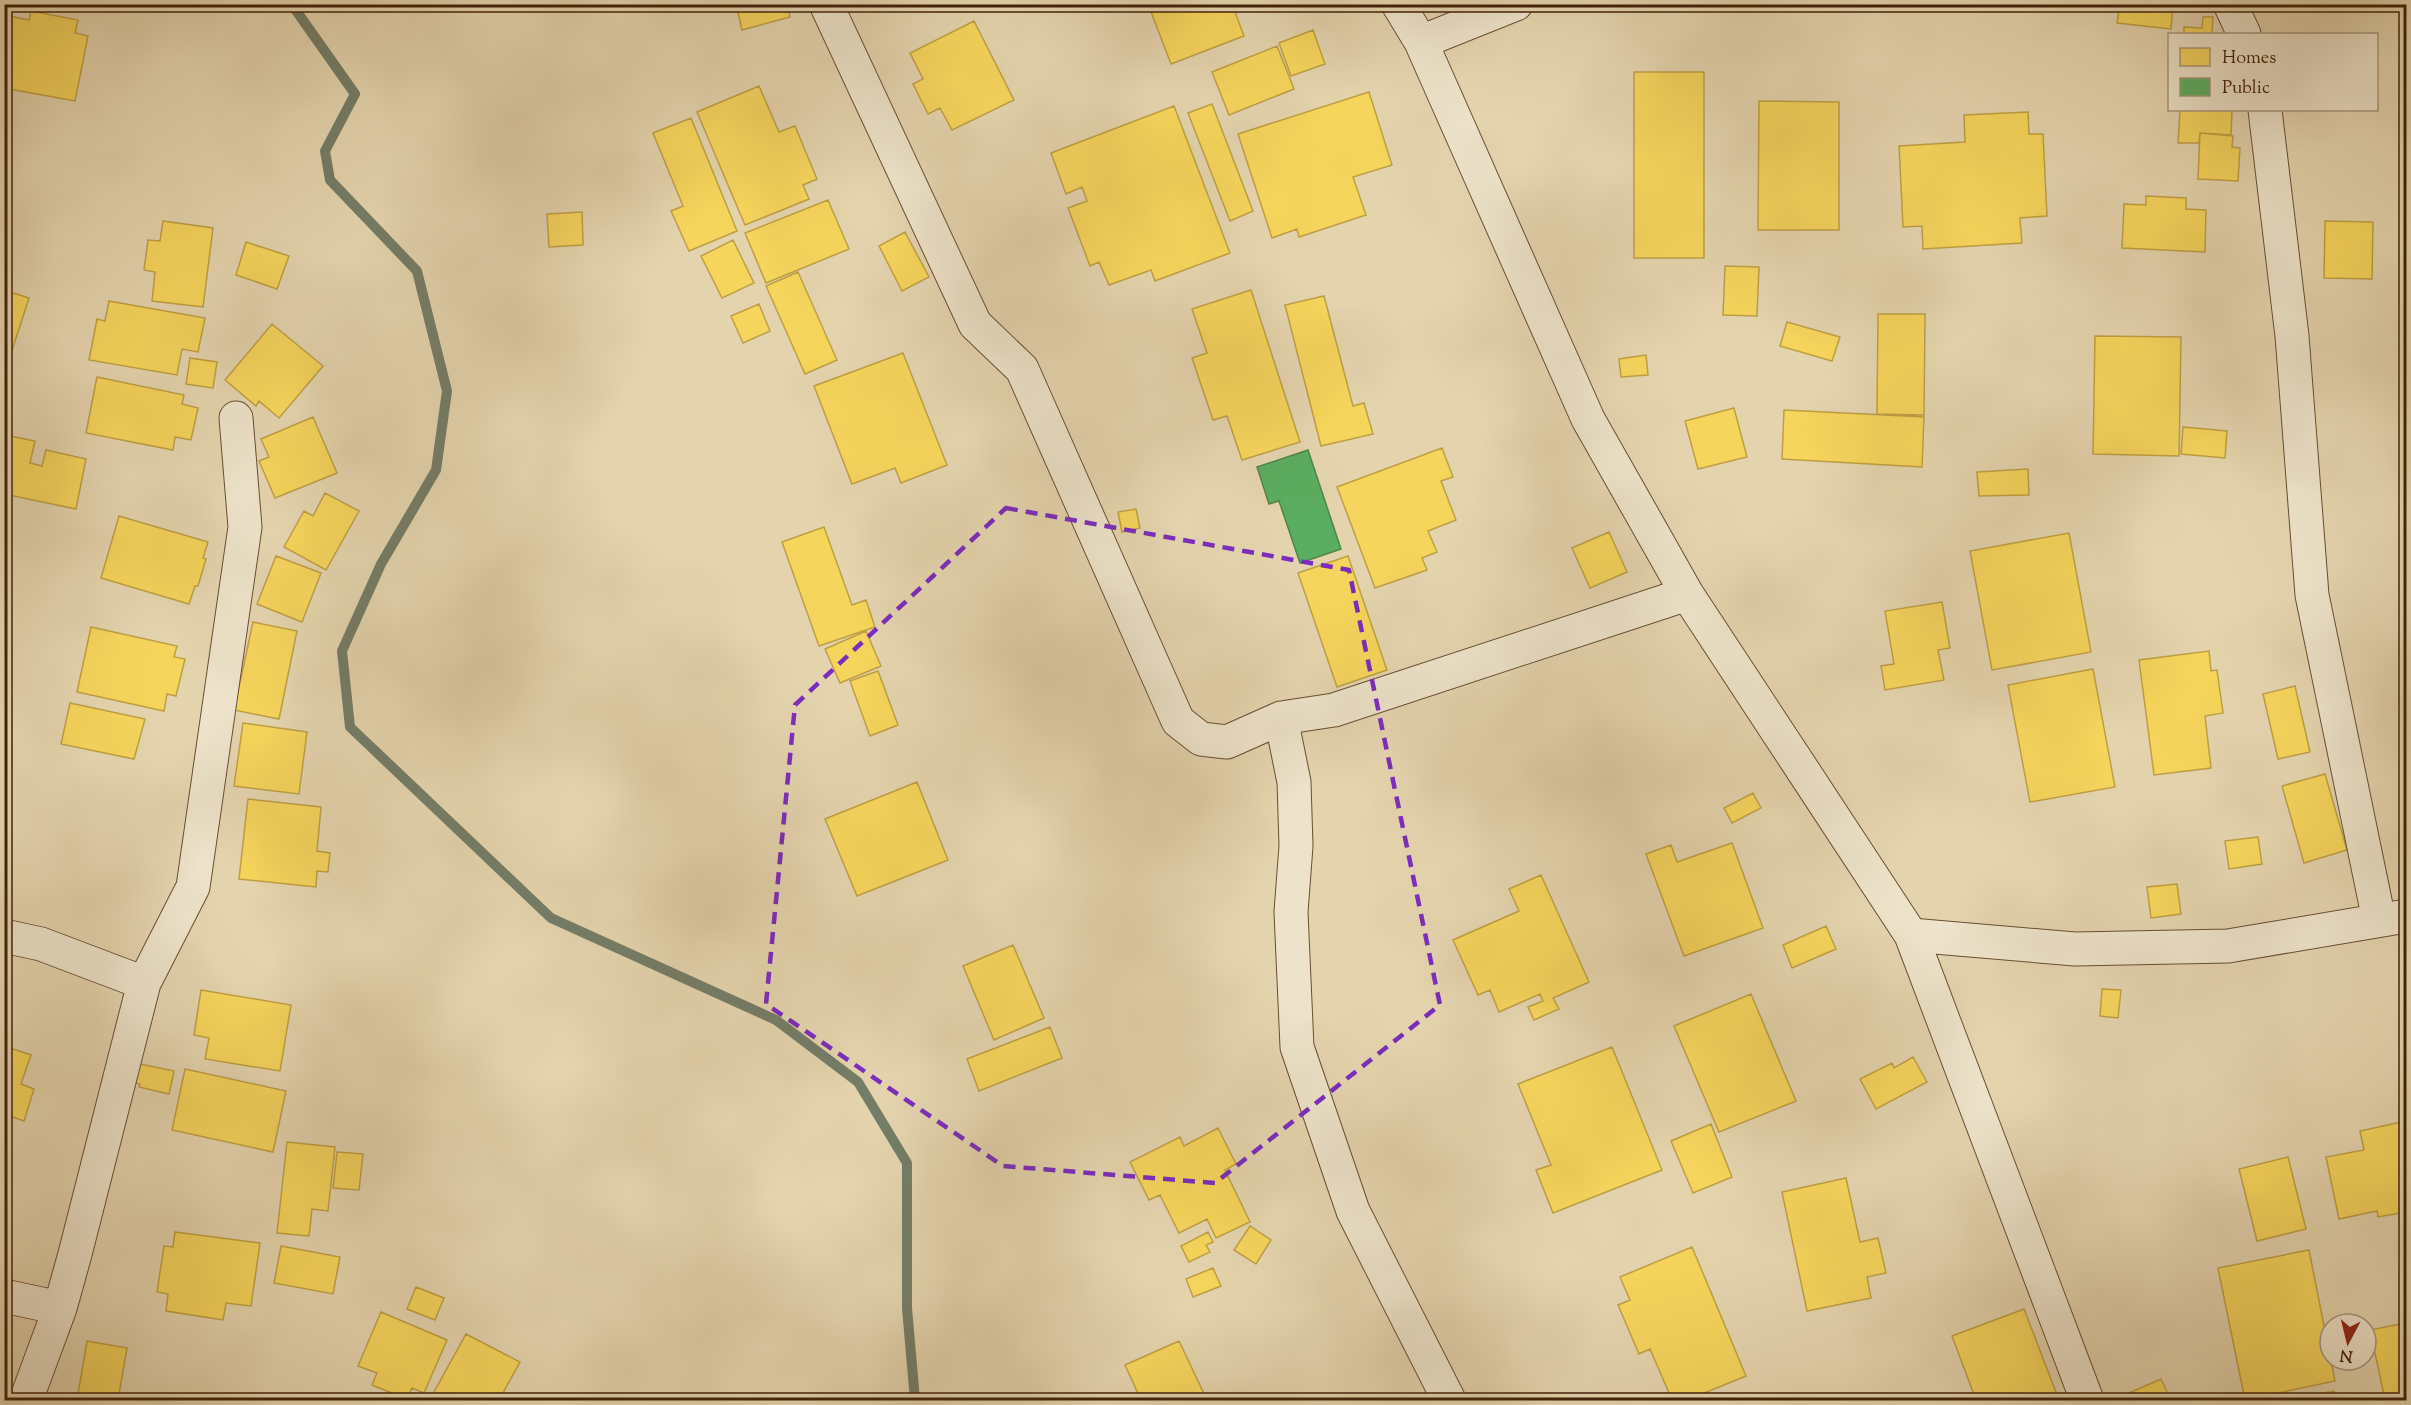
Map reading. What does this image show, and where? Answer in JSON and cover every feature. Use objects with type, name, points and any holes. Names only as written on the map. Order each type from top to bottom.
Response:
[{"type":"street","points":[[826,4],[975,324],[1022,369],[1178,721],[1201,739],[1227,742],[1281,718],[1334,710],[1687,594]]},
{"type":"street","points":[[1398,4],[1421,42],[1588,419],[1687,594],[1911,935],[2087,1401]]},
{"type":"street","points":[[1421,42],[1516,4]]},
{"type":"street","points":[[2230,4],[2244,33]]},
{"type":"street","points":[[1911,935],[2075,949],[2228,946],[2393,918],[2312,595],[2292,336],[2265,111]]},
{"type":"street","points":[[26,1401],[60,1308],[144,983],[193,887],[245,527],[236,418]]},
{"type":"street","points":[[1281,718],[1294,782],[1296,846],[1291,912],[1297,1047],[1353,1211],[1449,1401]]},
{"type":"street","points":[[4,936],[41,944],[144,983]]},
{"type":"street","points":[[4,1296],[60,1308]]},
{"type":"highlighted area","points":[[1006,508],[1349,570],[1440,1005],[1215,1183],[1003,1166],[766,1004],[795,705]]},
{"type":"building: Homes","points":[[736,4],[787,4],[790,17],[742,30]]},
{"type":"building: Homes","points":[[1148,4],[1232,4],[1244,36],[1171,64]]},
{"type":"building: Homes","points":[[2120,4],[2173,4],[2171,29],[2117,23]]},
{"type":"building: Homes","points":[[31,11],[78,20],[75,33],[88,36],[75,101],[4,88],[4,15],[29,20]]},
{"type":"building: Homes","points":[[2203,17],[2213,17],[2212,33],[2184,33],[2184,27],[2202,28]]},
{"type":"building: Homes","points":[[974,21],[1014,100],[952,130],[940,108],[928,114],[913,84],[923,79],[910,53]]},
{"type":"building: Homes","points":[[1313,30],[1325,64],[1291,76],[1279,43]]},
{"type":"building: Homes","points":[[1277,46],[1294,89],[1229,115],[1212,72]]},
{"type":"building: Homes","points":[[1634,72],[1704,72],[1704,258],[1634,258]]},
{"type":"building: Homes","points":[[759,86],[779,132],[795,126],[817,179],[803,185],[809,199],[745,225],[697,112]]},
{"type":"building: Homes","points":[[1369,92],[1392,165],[1353,177],[1366,215],[1299,237],[1297,229],[1272,238],[1238,134]]},
{"type":"building: Homes","points":[[1759,101],[1839,102],[1839,230],[1758,230]]},
{"type":"building: Homes","points":[[1212,104],[1253,211],[1230,221],[1188,113]]},
{"type":"building: Homes","points":[[1174,106],[1230,253],[1155,281],[1151,270],[1109,285],[1099,262],[1090,266],[1068,208],[1087,201],[1082,187],[1066,194],[1051,153]]},
{"type":"building: Homes","points":[[2180,111],[2232,111],[2231,135],[2200,133],[2199,143],[2178,143]]},
{"type":"building: Homes","points":[[2028,112],[2029,134],[2043,134],[2047,216],[2020,218],[2022,243],[1923,249],[1922,226],[1903,227],[1899,146],[1965,142],[1964,115]]},
{"type":"building: Homes","points":[[691,118],[737,231],[689,251],[671,211],[683,206],[653,133]]},
{"type":"building: Homes","points":[[2200,133],[2233,136],[2232,147],[2240,148],[2238,181],[2198,179]]},
{"type":"building: Homes","points":[[2146,196],[2186,198],[2186,209],[2206,210],[2205,252],[2122,248],[2124,204],[2146,205]]},
{"type":"building: Homes","points":[[828,200],[849,249],[766,283],[745,233]]},
{"type":"building: Homes","points":[[582,212],[583,245],[549,247],[547,214]]},
{"type":"building: Homes","points":[[163,221],[213,228],[203,307],[152,301],[155,272],[144,270],[148,240],[160,241]]},
{"type":"building: Homes","points":[[2325,221],[2373,222],[2372,279],[2324,278]]},
{"type":"building: Homes","points":[[905,232],[929,277],[902,291],[879,246]]},
{"type":"building: Homes","points":[[733,240],[754,283],[722,298],[701,256]]},
{"type":"building: Homes","points":[[246,242],[289,256],[277,289],[236,275]]},
{"type":"building: Homes","points":[[1725,266],[1759,267],[1757,316],[1723,315]]},
{"type":"building: Homes","points":[[798,272],[837,360],[805,374],[766,286]]},
{"type":"building: Homes","points":[[4,290],[29,298],[4,375]]},
{"type":"building: Homes","points":[[1251,290],[1300,442],[1242,460],[1227,416],[1213,420],[1192,358],[1207,353],[1192,309]]},
{"type":"building: Homes","points":[[1324,296],[1353,406],[1364,403],[1373,434],[1321,446],[1285,305]]},
{"type":"building: Homes","points":[[109,301],[205,318],[198,352],[182,349],[177,375],[89,360],[97,319],[105,321]]},
{"type":"building: Homes","points":[[759,304],[770,331],[743,343],[731,316]]},
{"type":"building: Homes","points":[[1878,314],[1925,314],[1924,415],[1877,414]]},
{"type":"building: Homes","points":[[1787,322],[1840,337],[1832,361],[1780,346]]},
{"type":"building: Homes","points":[[272,324],[323,366],[279,418],[259,401],[256,406],[225,380]]},
{"type":"building: Homes","points":[[2095,336],[2181,337],[2179,456],[2093,454]]},
{"type":"building: Homes","points":[[903,353],[947,465],[901,483],[895,468],[852,484],[814,386]]},
{"type":"building: Homes","points":[[1646,355],[1648,375],[1621,377],[1619,359]]},
{"type":"building: Homes","points":[[190,358],[217,362],[213,388],[186,384]]},
{"type":"building: Homes","points":[[97,377],[184,395],[182,404],[198,408],[191,440],[175,437],[173,450],[86,433]]},
{"type":"building: Homes","points":[[1734,408],[1747,457],[1698,469],[1685,421]]},
{"type":"building: Homes","points":[[1784,410],[1924,417],[1922,467],[1782,459]]},
{"type":"building: Homes","points":[[313,417],[337,473],[275,498],[259,461],[269,457],[261,439]]},
{"type":"building: Homes","points":[[2183,427],[2227,431],[2225,458],[2181,454]]},
{"type":"building: Homes","points":[[5,435],[35,441],[30,463],[42,466],[46,450],[86,459],[76,509],[4,494]]},
{"type":"building: Homes","points":[[1442,448],[1453,477],[1441,481],[1456,520],[1428,531],[1437,552],[1422,558],[1427,570],[1375,588],[1337,487]]},
{"type":"building: Homes","points":[[2028,469],[2029,495],[1979,496],[1977,472]]},
{"type":"building: Homes","points":[[325,493],[359,511],[326,570],[284,547],[304,511],[313,516]]},
{"type":"building: Homes","points":[[1136,509],[1140,528],[1122,532],[1118,512]]},
{"type":"building: Homes","points":[[119,516],[208,542],[203,558],[206,559],[198,586],[195,586],[189,604],[101,578]]},
{"type":"building: Homes","points":[[824,527],[852,605],[866,600],[875,627],[819,646],[782,542]]},
{"type":"building: Homes","points":[[1609,532],[1627,572],[1590,588],[1572,548]]},
{"type":"building: Homes","points":[[2069,533],[2091,652],[1992,670],[1970,551]]},
{"type":"building: Homes","points":[[276,556],[321,573],[302,622],[257,604]]},
{"type":"building: Homes","points":[[1348,556],[1387,670],[1337,687],[1298,573]]},
{"type":"building: Homes","points":[[1942,602],[1950,648],[1938,650],[1944,680],[1885,690],[1881,666],[1894,664],[1885,611]]},
{"type":"building: Homes","points":[[253,622],[297,631],[279,719],[234,710]]},
{"type":"building: Homes","points":[[91,627],[177,646],[174,657],[185,659],[176,696],[167,694],[164,711],[77,692]]},
{"type":"building: Homes","points":[[866,631],[881,666],[840,683],[825,649]]},
{"type":"building: Homes","points":[[2209,651],[2211,671],[2217,670],[2223,713],[2205,716],[2211,768],[2154,775],[2139,660]]},
{"type":"building: Homes","points":[[2093,669],[2115,787],[2030,802],[2008,685]]},
{"type":"building: Homes","points":[[878,671],[898,725],[870,736],[850,681]]},
{"type":"building: Homes","points":[[2295,686],[2310,752],[2278,759],[2263,694]]},
{"type":"building: Homes","points":[[70,703],[145,719],[134,759],[61,744]]},
{"type":"building: Homes","points":[[243,723],[307,732],[299,794],[234,786]]},
{"type":"building: Homes","points":[[2325,774],[2347,850],[2304,863],[2282,786]]},
{"type":"building: Homes","points":[[917,782],[948,860],[857,896],[825,819]]},
{"type":"building: Homes","points":[[1753,793],[1761,808],[1732,823],[1724,808]]},
{"type":"building: Homes","points":[[248,799],[321,807],[317,851],[330,853],[328,872],[317,871],[316,887],[239,879]]},
{"type":"building: Homes","points":[[2258,837],[2262,864],[2229,869],[2225,841]]},
{"type":"building: Homes","points":[[1732,843],[1763,928],[1684,956],[1646,854],[1671,845],[1677,862]]},
{"type":"building: Homes","points":[[1541,875],[1589,982],[1553,998],[1559,1009],[1534,1020],[1528,1007],[1543,1001],[1540,994],[1499,1012],[1490,990],[1478,995],[1453,940],[1519,911],[1509,889]]},
{"type":"building: Homes","points":[[2177,884],[2181,914],[2151,918],[2147,887]]},
{"type":"building: Homes","points":[[1826,926],[1836,949],[1792,968],[1783,945]]},
{"type":"building: Homes","points":[[1013,945],[1044,1018],[994,1040],[963,966]]},
{"type":"building: Homes","points":[[2102,989],[2121,990],[2118,1018],[2100,1016]]},
{"type":"building: Homes","points":[[201,990],[291,1005],[280,1071],[205,1059],[209,1038],[194,1035]]},
{"type":"building: Homes","points":[[1751,994],[1796,1101],[1719,1132],[1674,1026]]},
{"type":"building: Homes","points":[[1050,1027],[1062,1058],[979,1091],[967,1059]]},
{"type":"building: Homes","points":[[4,1046],[31,1055],[21,1084],[34,1089],[24,1121],[4,1114]]},
{"type":"building: Homes","points":[[1612,1047],[1662,1170],[1553,1213],[1536,1170],[1551,1165],[1518,1084]]},
{"type":"building: Homes","points":[[1913,1057],[1927,1082],[1876,1109],[1860,1079],[1892,1063],[1894,1068]]},
{"type":"building: Homes","points":[[140,1064],[174,1071],[169,1094],[139,1087],[140,1084],[135,1083]]},
{"type":"building: Homes","points":[[185,1069],[286,1091],[273,1152],[172,1130]]},
{"type":"building: Homes","points":[[2406,1121],[2406,1212],[2378,1217],[2377,1211],[2339,1219],[2326,1157],[2364,1150],[2360,1131]]},
{"type":"building: Homes","points":[[1711,1124],[1732,1177],[1693,1193],[1671,1141]]},
{"type":"building: Homes","points":[[1218,1128],[1236,1164],[1225,1170],[1250,1222],[1216,1238],[1207,1219],[1179,1233],[1160,1195],[1149,1200],[1130,1162],[1180,1137],[1184,1146]]},
{"type":"building: Homes","points":[[287,1142],[335,1147],[328,1211],[312,1209],[309,1236],[277,1233]]},
{"type":"building: Homes","points":[[337,1152],[363,1154],[359,1190],[333,1188]]},
{"type":"building: Homes","points":[[2288,1157],[2306,1229],[2257,1241],[2239,1169]]},
{"type":"building: Homes","points":[[1846,1178],[1860,1242],[1878,1238],[1886,1273],[1867,1277],[1871,1298],[1807,1311],[1782,1192]]},
{"type":"building: Homes","points":[[1250,1226],[1271,1240],[1256,1264],[1234,1250]]},
{"type":"building: Homes","points":[[175,1232],[260,1243],[251,1306],[226,1303],[223,1320],[166,1311],[168,1294],[157,1292],[164,1246],[173,1247]]},
{"type":"building: Homes","points":[[1208,1232],[1213,1242],[1206,1245],[1210,1252],[1189,1262],[1181,1246]]},
{"type":"building: Homes","points":[[281,1246],[340,1257],[333,1294],[274,1283]]},
{"type":"building: Homes","points":[[1692,1247],[1746,1376],[1687,1400],[1672,1400],[1650,1349],[1639,1354],[1618,1305],[1630,1300],[1620,1277]]},
{"type":"building: Homes","points":[[2309,1250],[2321,1312],[2318,1312],[2318,1372],[2333,1372],[2335,1381],[2245,1400],[2218,1268]]},
{"type":"building: Homes","points":[[1213,1268],[1221,1286],[1193,1297],[1186,1279]]},
{"type":"building: Homes","points":[[416,1287],[444,1298],[435,1320],[407,1309]]},
{"type":"building: Homes","points":[[2024,1309],[2059,1400],[1976,1400],[1952,1336]]},
{"type":"building: Homes","points":[[381,1312],[447,1340],[424,1393],[412,1388],[407,1399],[372,1385],[377,1373],[358,1366]]},
{"type":"building: Homes","points":[[2406,1323],[2406,1400],[2385,1400],[2378,1367],[2378,1328]]},
{"type":"building: Homes","points":[[466,1334],[520,1362],[499,1400],[449,1400],[434,1392]]},
{"type":"building: Homes","points":[[87,1341],[127,1348],[118,1400],[77,1400]]},
{"type":"building: Homes","points":[[1179,1341],[1207,1400],[1141,1400],[1125,1365]]},
{"type":"building: Homes","points":[[2161,1379],[2171,1400],[2132,1400],[2129,1393]]},
{"type":"building: Homes","points":[[2334,1391],[2336,1400],[2284,1400]]},
{"type":"building: Public","points":[[1308,450],[1341,549],[1300,563],[1279,501],[1269,504],[1257,467]]},
{"type":"waterway","points":[[299,4],[295,9],[355,94],[325,151],[330,180],[417,271],[447,391],[436,470],[381,564],[342,651],[350,727],[551,918],[776,1020],[858,1082],[907,1163],[907,1308],[915,1400]]}]
